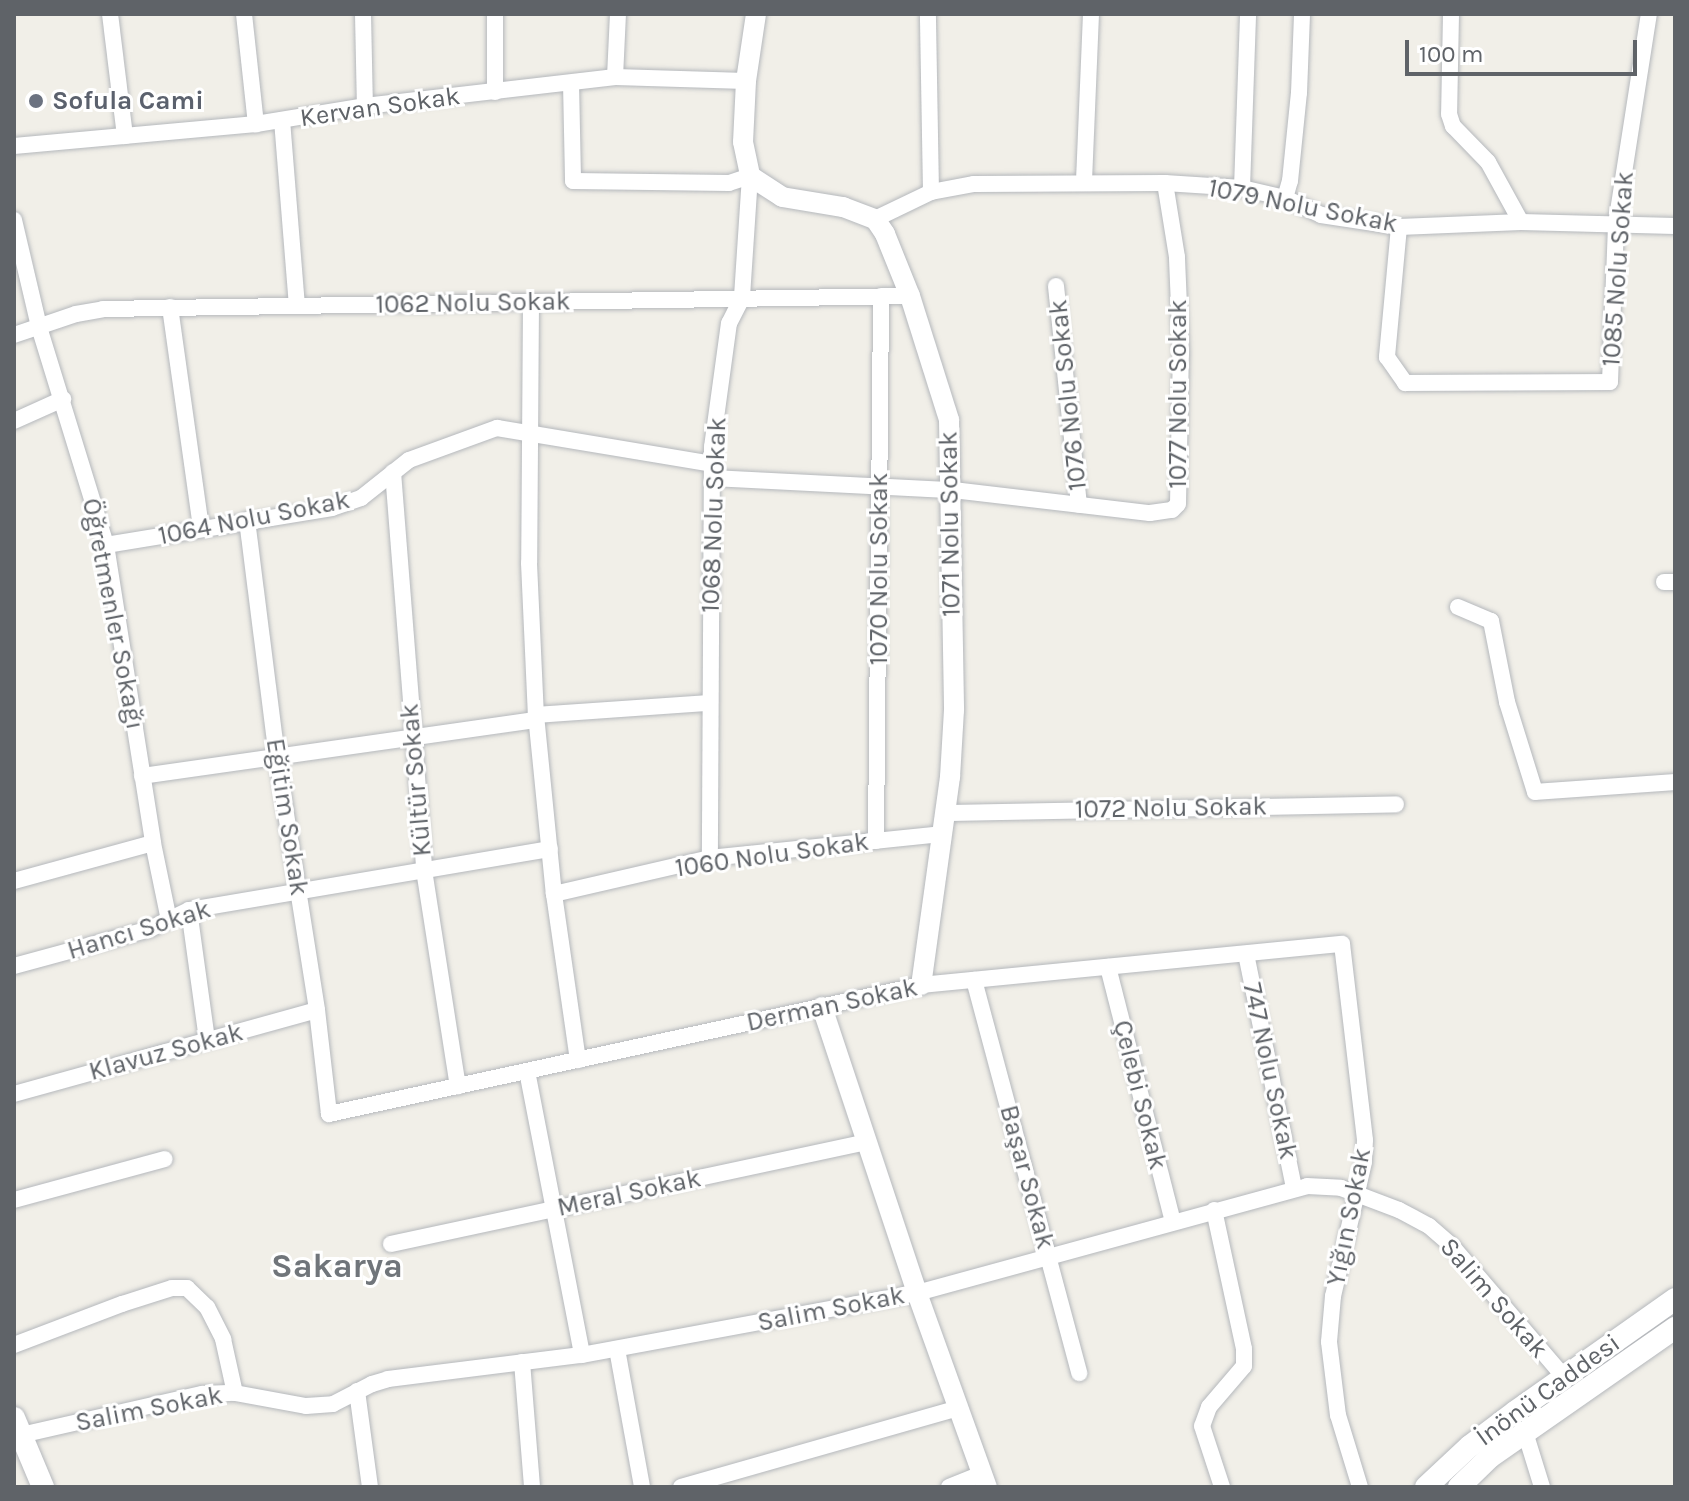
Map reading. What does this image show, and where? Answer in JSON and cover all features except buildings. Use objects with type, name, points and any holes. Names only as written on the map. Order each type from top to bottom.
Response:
[{"type":"main road","name":"İnönü Caddesi","points":[[1426,1487],[1470,1446],[1675,1299]]},
{"type":"main road","name":"İnönü Caddesi","points":[[1459,1487],[1490,1457],[1675,1328]]},
{"type":"main road","points":[[18,1426],[43,1487]]},
{"type":"street","points":[[110,14],[125,136]]},
{"type":"street","points":[[244,14],[256,124]]},
{"type":"street","points":[[363,14],[365,106]]},
{"type":"street","points":[[495,14],[495,92]]},
{"type":"street","points":[[615,77],[618,14]]},
{"type":"street","points":[[756,14],[746,81],[743,142],[750,176],[782,197],[843,207],[875,219],[931,192],[928,14]]},
{"type":"street","points":[[1084,181],[1091,14]]},
{"type":"street","points":[[1242,188],[1248,14]]},
{"type":"street","points":[[1285,198],[1290,181],[1299,93],[1302,14]]},
{"type":"street","points":[[1451,14],[1449,114],[1453,126],[1488,162],[1521,222]]},
{"type":"street","name":"1085 Nolu Sokak","points":[[1399,227],[1387,357],[1405,383],[1610,382],[1616,224],[1649,14]]},
{"type":"street","name":"Kervan Sokak","points":[[14,146],[256,124],[365,106],[615,77],[746,81]]},
{"type":"street","points":[[571,83],[573,181],[729,183],[750,176]]},
{"type":"street","points":[[282,120],[297,305]]},
{"type":"street","name":"1068 Nolu Sokak","points":[[710,858],[712,471],[729,323],[742,298],[750,176]]},
{"type":"street","name":"1079 Nolu Sokak","points":[[931,192],[974,184],[1084,181],[1165,183],[1242,188],[1285,198],[1321,215],[1399,227],[1521,222],[1675,226]]},
{"type":"street","name":"1077 Nolu Sokak","points":[[1079,505],[1150,513],[1172,510],[1178,504],[1181,354],[1177,271],[1165,183]]},
{"type":"street","name":"1071 Nolu Sokak","points":[[875,219],[885,234],[910,296],[949,420],[953,490],[950,563],[954,710],[943,834],[921,985]]},
{"type":"street","name":"Öğretmenler Sokağı","points":[[14,225],[39,327],[106,545],[153,843],[169,920]]},
{"type":"street","name":"1076 Nolu Sokak","points":[[1056,286],[1079,505]]},
{"type":"street","name":"1070 Nolu Sokak","points":[[876,841],[881,296]]},
{"type":"street","name":"1062 Nolu Sokak","points":[[14,335],[103,309],[910,296]]},
{"type":"street","points":[[531,302],[529,563],[536,718],[554,894],[578,1060]]},
{"type":"street","points":[[170,307],[201,528]]},
{"type":"street","points":[[14,421],[63,399]]},
{"type":"street","name":"1064 Nolu Sokak","points":[[106,545],[332,508],[361,498],[393,472],[432,450],[497,428],[712,471],[879,489],[953,490],[1079,505]]},
{"type":"street","name":"Kültür Sokak","points":[[393,472],[411,738],[424,870],[458,1086]]},
{"type":"street","name":"Eğitim Sokak","points":[[247,520],[277,757],[317,1010],[329,1114]]},
{"type":"street","points":[[1458,607],[1491,621],[1507,702],[1535,792],[1675,782]]},
{"type":"street","points":[[142,776],[536,718],[709,703]]},
{"type":"street","name":"1072 Nolu Sokak","points":[[945,813],[1396,804]]},
{"type":"street","name":"1060 Nolu Sokak","points":[[554,894],[710,858],[943,834]]},
{"type":"street","points":[[14,881],[153,843]]},
{"type":"street","name":"Hancı Sokak","points":[[14,966],[150,929],[189,910],[550,849]]},
{"type":"street","points":[[189,910],[207,1040]]},
{"type":"street","name":"Derman Sokak","points":[[329,1114],[921,985],[1342,944]]},
{"type":"street","name":"Yığın Sokak","points":[[1342,944],[1365,1140],[1333,1296],[1329,1342],[1338,1415],[1360,1487]]},
{"type":"street","name":"747 Nolu Sokak","points":[[1246,954],[1294,1188]]},
{"type":"street","name":"Çelebi Sokak","points":[[1108,967],[1173,1222]]},
{"type":"street","name":"Başar Sokak","points":[[974,980],[1079,1373]]},
{"type":"street","points":[[822,1007],[917,1293],[985,1480],[949,1487]]},
{"type":"street","name":"Klavuz Sokak","points":[[14,1094],[317,1010]]},
{"type":"street","points":[[527,1071],[582,1355]]},
{"type":"street","name":"Meral Sokak","points":[[391,1244],[867,1142]]},
{"type":"street","points":[[14,1200],[165,1159]]},
{"type":"street","name":"Salim Sokak","points":[[18,1426],[202,1394],[235,1393],[306,1406],[333,1404],[388,1379],[582,1355],[917,1293],[1049,1259],[1294,1188],[1327,1186],[1356,1194],[1419,1221],[1451,1245],[1565,1378]]},
{"type":"street","points":[[1214,1210],[1244,1349],[1244,1366],[1209,1407],[1202,1426],[1222,1487]]},
{"type":"street","points":[[14,1345],[122,1304],[172,1288],[187,1288],[207,1307],[223,1339],[235,1393]]},
{"type":"street","points":[[617,1349],[642,1487]]},
{"type":"street","points":[[522,1362],[532,1487]]},
{"type":"street","points":[[357,1391],[370,1487]]},
{"type":"street","points":[[681,1487],[721,1482],[959,1408]]},
{"type":"street","points":[[1525,1432],[1542,1487]]},
{"type":"place","name":"Sofula Cami","points":[[36,101]]},
{"type":"district","name":"Sakarya","points":[[337,1267]]}]
